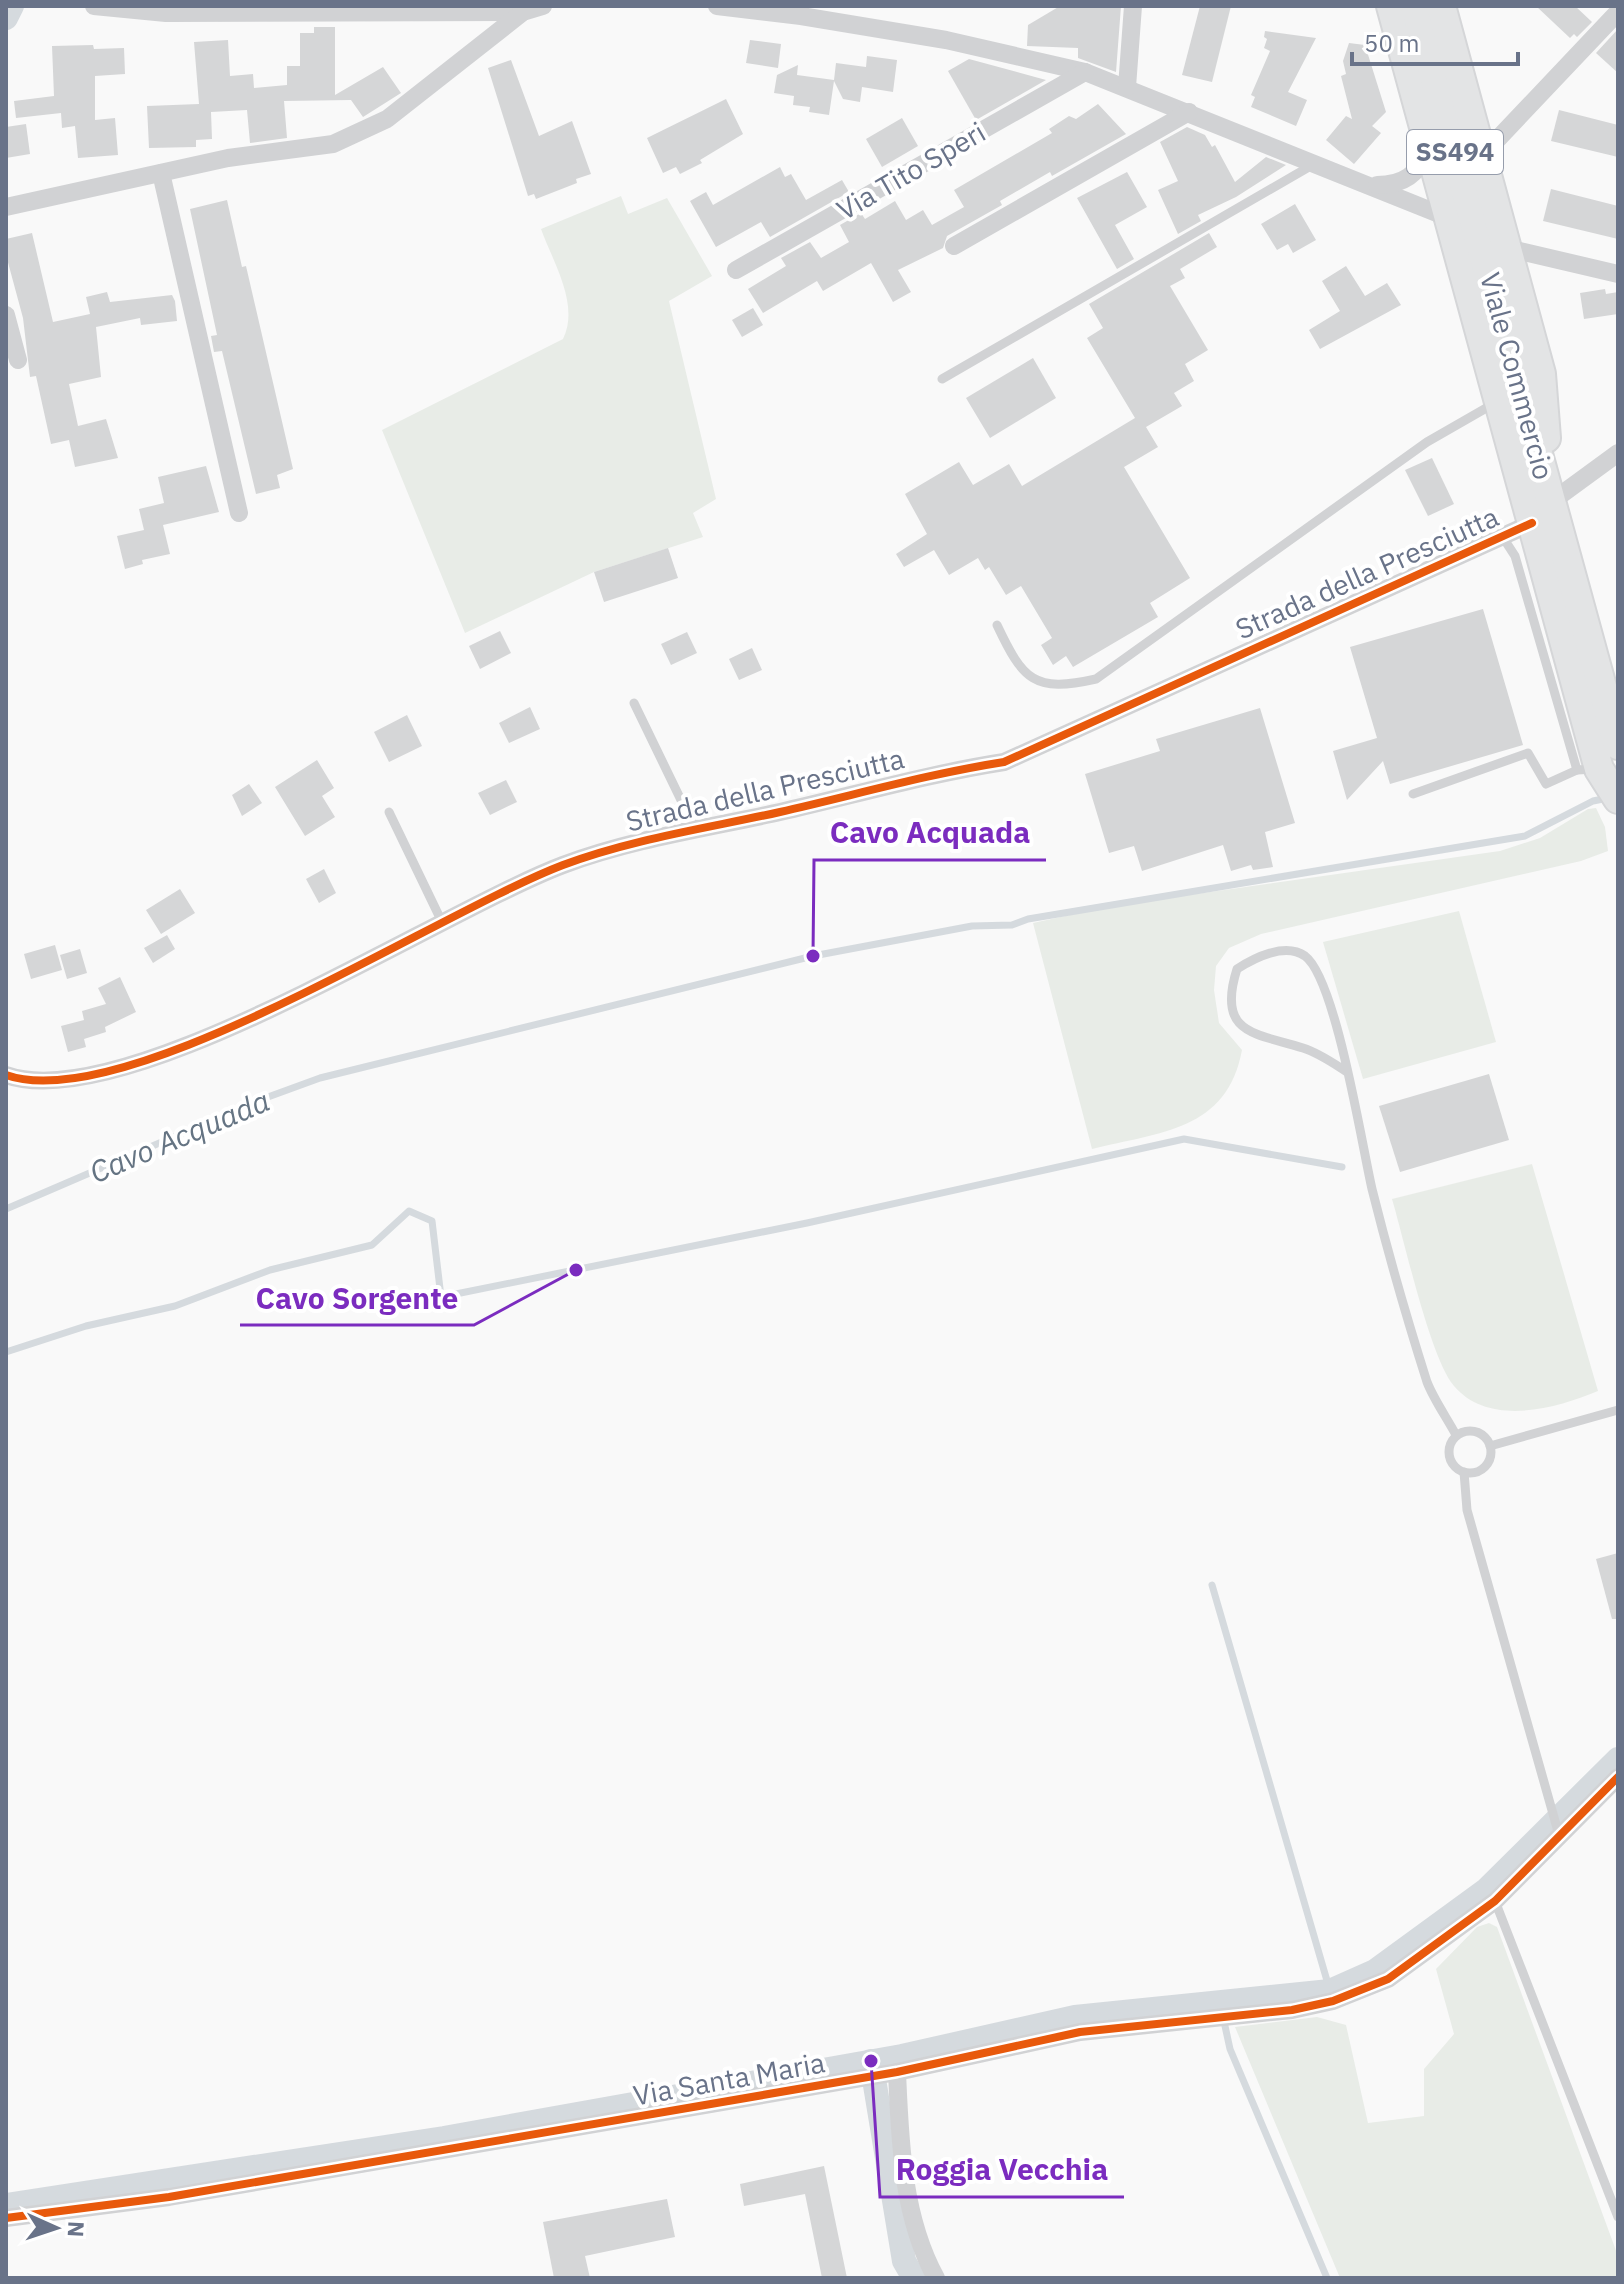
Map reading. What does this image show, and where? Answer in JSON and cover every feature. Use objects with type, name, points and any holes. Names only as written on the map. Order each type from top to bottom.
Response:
[{"type":"main road","points":[[1391,6],[1532,523],[1592,772],[1618,799]]},
{"type":"main road","name":"Viale Commercio","points":[[1415,6],[1618,745]]},
{"type":"main road","points":[[1441,6],[1541,374],[1551,502]]},
{"type":"street","points":[[94,6],[166,13],[523,12],[543,6]]},
{"type":"street","points":[[717,6],[801,16],[946,40],[1085,72],[1372,184],[1449,218]]},
{"type":"street","points":[[1127,87],[1133,6]]},
{"type":"street","points":[[6,207],[228,158],[333,144],[387,119],[523,12]]},
{"type":"street","points":[[1493,144],[1618,12]]},
{"type":"street","name":"Via Tito Speri","points":[[736,270],[1085,72]]},
{"type":"street","points":[[954,246],[1189,112]]},
{"type":"street","points":[[1372,184],[1393,185],[1412,177],[1430,151]]},
{"type":"street","points":[[161,173],[239,513]]},
{"type":"street","points":[[1507,248],[1618,274]]},
{"type":"street","points":[[6,315],[18,360]]},
{"type":"street","points":[[1551,502],[1618,453]]},
{"type":"street","name":"Strada della Presciutta","points":[[6,1075],[25,1082],[63,1081],[120,1068],[243,1023],[441,920],[562,865],[931,773],[1004,762],[1532,523]]},
{"type":"street","name":"Via Santa Maria","points":[[6,2218],[169,2197],[881,2075],[1080,2032],[1223,2018],[1333,2001],[1388,1979],[1495,1901],[1558,1833],[1618,1777]]},
{"type":"street","points":[[881,2075],[924,2256],[936,2278]]},
{"type":"lane","points":[[942,379],[1317,162]]},
{"type":"lane","points":[[997,625],[1012,657],[1036,681],[1063,687],[1096,679],[1427,442],[1478,410],[1499,402]]},
{"type":"lane","points":[[1413,794],[1528,753],[1546,784],[1592,772],[1515,556],[1502,536]]},
{"type":"lane","points":[[634,703],[696,831]]},
{"type":"lane","points":[[389,812],[441,920]]},
{"type":"lane","points":[[1347,1072],[1305,1048],[1256,1037],[1241,1026],[1234,1013],[1231,988],[1237,969],[1273,952],[1291,951],[1306,956],[1319,976],[1347,1072],[1372,1190],[1428,1386],[1456,1435]]},
{"type":"lane","points":[[1490,1446],[1618,1410]]},
{"type":"lane","points":[[1463,1431],[1480,1433],[1490,1446],[1488,1463],[1481,1470],[1464,1472],[1457,1469],[1449,1456],[1451,1441],[1463,1431]]},
{"type":"lane","points":[[1464,1472],[1467,1510],[1558,1833]]},
{"type":"lane","points":[[1495,1901],[1618,2217]]},
{"type":"shaded area","points":[[621,196],[628,214],[667,198],[712,276],[669,301],[716,499],[693,513],[703,537],[594,572],[465,633],[382,430],[563,339],[567,326],[567,298],[541,229]]},
{"type":"shaded area","points":[[1596,808],[1605,827],[1608,851],[1581,861],[1261,934],[1229,948],[1216,966],[1214,990],[1219,1023],[1242,1050],[1234,1077],[1222,1097],[1187,1124],[1092,1149],[1033,923],[1111,906],[1500,851],[1540,838],[1588,809]]},
{"type":"shaded area","points":[[1459,911],[1496,1042],[1363,1079],[1323,942]]},
{"type":"shaded area","points":[[1532,1164],[1598,1391],[1543,1408],[1504,1410],[1485,1407],[1468,1399],[1445,1372],[1418,1297],[1392,1199]]},
{"type":"shaded area","points":[[1489,1923],[1497,1927],[1618,2256],[1618,2278],[1340,2278],[1235,2027],[1317,2017],[1346,2025],[1368,2123],[1424,2116],[1424,2069],[1454,2034],[1436,1969],[1477,1927]]},
{"type":"building","points":[[1060,6],[1121,6],[1116,72],[1078,58],[1078,48],[1027,46],[1028,25]]},
{"type":"building","points":[[1200,6],[1231,6],[1212,82],[1182,75]]},
{"type":"building","points":[[1536,6],[1575,6],[1592,22],[1577,37],[1574,34],[1570,38]]},
{"type":"building","points":[[314,27],[335,27],[335,95],[383,67],[401,93],[363,117],[351,100],[284,101],[287,138],[250,143],[247,110],[211,112],[212,139],[196,140],[196,147],[149,148],[147,106],[199,104],[194,42],[228,40],[230,76],[253,74],[254,88],[287,85],[287,66],[300,66],[300,33],[314,33]]},
{"type":"building","points":[[1618,29],[1618,73],[1596,53]]},
{"type":"building","points":[[1265,31],[1316,38],[1288,92],[1307,100],[1296,126],[1251,107],[1255,97],[1251,95],[1270,51],[1264,48],[1267,39],[1264,37]]},
{"type":"building","points":[[750,40],[781,44],[778,68],[746,63]]},
{"type":"building","points":[[1349,43],[1365,45],[1386,112],[1372,126],[1381,133],[1354,164],[1326,140],[1346,116],[1352,119],[1341,76],[1346,74],[1343,61]]},
{"type":"building","points":[[93,45],[94,49],[124,48],[125,74],[95,76],[95,120],[115,118],[118,155],[78,158],[75,126],[62,128],[61,113],[16,118],[14,101],[54,96],[52,46]]},
{"type":"building","points":[[867,56],[897,60],[893,92],[862,87],[860,102],[843,99],[834,81],[829,115],[809,112],[810,107],[793,105],[794,96],[774,93],[777,75],[798,65],[797,75],[834,80],[836,63],[866,67]]},
{"type":"building","points":[[969,59],[1046,80],[976,120],[948,71]]},
{"type":"building","points":[[511,60],[539,136],[572,121],[591,174],[576,179],[577,183],[536,199],[534,194],[528,196],[488,68]]},
{"type":"building","points":[[726,99],[743,134],[700,160],[702,163],[680,174],[676,167],[663,173],[647,138]]},
{"type":"building","points":[[1098,104],[1126,134],[1000,201],[1002,205],[947,236],[943,248],[898,270],[911,292],[893,302],[871,263],[823,291],[817,281],[763,313],[748,289],[786,266],[781,258],[810,242],[821,258],[849,242],[840,225],[861,213],[865,219],[895,201],[906,220],[923,210],[932,225],[964,207],[954,190],[1052,133],[1049,129],[1069,116],[1076,119]]},
{"type":"building","points":[[1559,110],[1618,125],[1618,157],[1551,141]]},
{"type":"building","points":[[902,118],[918,146],[882,167],[866,139]]},
{"type":"building","points":[[26,124],[30,154],[6,158],[6,127]]},
{"type":"building","points":[[1187,127],[1205,135],[1212,147],[1215,145],[1235,182],[1266,157],[1286,165],[1236,197],[1198,215],[1201,221],[1178,234],[1158,190],[1178,181],[1160,142]]},
{"type":"building","points":[[780,167],[785,177],[791,174],[806,200],[842,180],[849,192],[770,237],[761,222],[716,247],[690,201],[706,192],[713,205]]},
{"type":"building","points":[[1127,172],[1147,207],[1115,225],[1134,259],[1117,269],[1077,198]]},
{"type":"building","points":[[1551,189],[1618,206],[1618,239],[1543,221]]},
{"type":"building","points":[[227,200],[242,267],[246,266],[293,469],[277,475],[280,488],[256,494],[222,351],[214,352],[211,336],[217,335],[190,209]]},
{"type":"building","points":[[1295,204],[1316,240],[1293,253],[1288,244],[1277,250],[1261,224]]},
{"type":"building","points":[[32,233],[53,322],[90,314],[86,297],[107,292],[110,302],[172,295],[175,301],[177,321],[141,325],[140,318],[96,327],[101,377],[69,384],[78,426],[106,419],[118,458],[75,467],[69,440],[51,444],[36,376],[30,377],[23,318],[6,255],[6,239]]},
{"type":"building","points":[[1209,233],[1217,247],[1180,269],[1185,278],[1170,286],[1208,350],[1185,364],[1194,381],[1174,393],[1182,406],[1146,427],[1158,447],[1124,467],[1190,578],[1150,603],[1158,617],[1073,667],[1066,656],[1053,665],[1041,645],[1052,638],[1021,586],[1006,595],[989,567],[985,570],[978,558],[949,575],[934,550],[904,567],[896,554],[927,534],[905,494],[959,462],[973,485],[1009,464],[1022,486],[1135,418],[1087,338],[1103,328],[1089,304]]},
{"type":"building","points":[[1346,266],[1365,296],[1387,283],[1401,305],[1320,349],[1309,330],[1340,311],[1322,281]]},
{"type":"building","points":[[1605,289],[1606,294],[1618,292],[1618,314],[1584,319],[1580,293]]},
{"type":"building","points":[[753,308],[763,325],[742,337],[732,320]]},
{"type":"building","points":[[1033,358],[1056,398],[990,438],[966,398]]},
{"type":"building","points":[[1432,458],[1454,504],[1428,516],[1405,470]]},
{"type":"building","points":[[206,466],[219,512],[163,525],[170,554],[142,560],[143,564],[125,569],[117,536],[144,530],[139,509],[164,503],[158,477]]},
{"type":"building","points":[[668,548],[678,578],[604,602],[594,572]]},
{"type":"building","points":[[1483,609],[1523,745],[1390,784],[1383,761],[1347,800],[1333,751],[1377,738],[1350,647]]},
{"type":"building","points":[[500,631],[511,653],[480,669],[469,646]]},
{"type":"building","points":[[687,632],[697,653],[671,665],[661,644]]},
{"type":"building","points":[[752,648],[762,670],[739,680],[729,659]]},
{"type":"building","points":[[530,707],[540,729],[509,743],[499,723]]},
{"type":"building","points":[[1260,708],[1295,823],[1265,832],[1273,867],[1253,870],[1251,865],[1231,871],[1223,845],[1142,871],[1134,846],[1109,853],[1085,774],[1160,751],[1156,739]]},
{"type":"building","points":[[407,715],[422,746],[389,762],[374,732]]},
{"type":"building","points":[[317,760],[334,788],[322,796],[335,817],[305,836],[275,787]]},
{"type":"building","points":[[506,780],[517,802],[490,815],[478,793]]},
{"type":"building","points":[[249,784],[262,803],[242,816],[232,795]]},
{"type":"building","points":[[324,869],[336,893],[319,903],[306,879]]},
{"type":"building","points":[[180,889],[195,913],[161,934],[146,910]]},
{"type":"building","points":[[167,935],[175,949],[153,963],[144,948]]},
{"type":"building","points":[[55,945],[62,970],[31,979],[24,954]]},
{"type":"building","points":[[80,949],[87,973],[67,979],[60,955]]},
{"type":"building","points":[[120,977],[136,1012],[105,1027],[106,1032],[84,1039],[86,1047],[68,1052],[61,1026],[84,1020],[82,1011],[106,1004],[98,988]]},
{"type":"building","points":[[1489,1074],[1509,1140],[1400,1172],[1379,1106]]},
{"type":"building","points":[[1618,1553],[1618,1619],[1612,1619],[1596,1559]]},
{"type":"building","points":[[824,2166],[847,2278],[822,2278],[805,2194],[744,2206],[740,2184]]},
{"type":"building","points":[[667,2199],[675,2237],[585,2256],[590,2278],[554,2278],[543,2222]]},
{"type":"waterway","points":[[6,18],[12,6]]},
{"type":"waterway","name":"Cavo Acquada","points":[[6,1209],[257,1101],[320,1078],[813,956],[972,926],[1012,925],[1028,919],[1525,836],[1593,801],[1608,798]]},
{"type":"waterway","points":[[6,1352],[86,1326],[175,1306],[270,1270],[372,1245],[409,1211],[432,1221],[441,1297],[807,1223],[1184,1139],[1342,1167]]},
{"type":"waterway","points":[[1212,1585],[1330,1991]]},
{"type":"waterway","points":[[6,2205],[444,2138],[902,2056],[1075,2017],[1330,1991],[1375,1971],[1486,1890],[1618,1759]]},
{"type":"waterway","points":[[1220,2003],[1230,2049],[1327,2278]]},
{"type":"waterway","points":[[871,2061],[904,2261],[914,2278]]},
{"type":"cycle path","points":[[6,1075],[59,1080],[126,1067],[201,1040],[282,1004],[508,890],[589,856],[947,772],[1004,762],[1532,523]]},
{"type":"cycle path","points":[[6,2218],[169,2197],[897,2072],[1080,2032],[1292,2010],[1333,2001],[1388,1979],[1495,1901],[1618,1777]]},
{"type":"place","name":"Cavo Acquada","points":[[813,956]]},
{"type":"place","name":"Cavo Sorgente","points":[[576,1270]]},
{"type":"place","name":"Roggia Vecchia","points":[[871,2061]]}]
